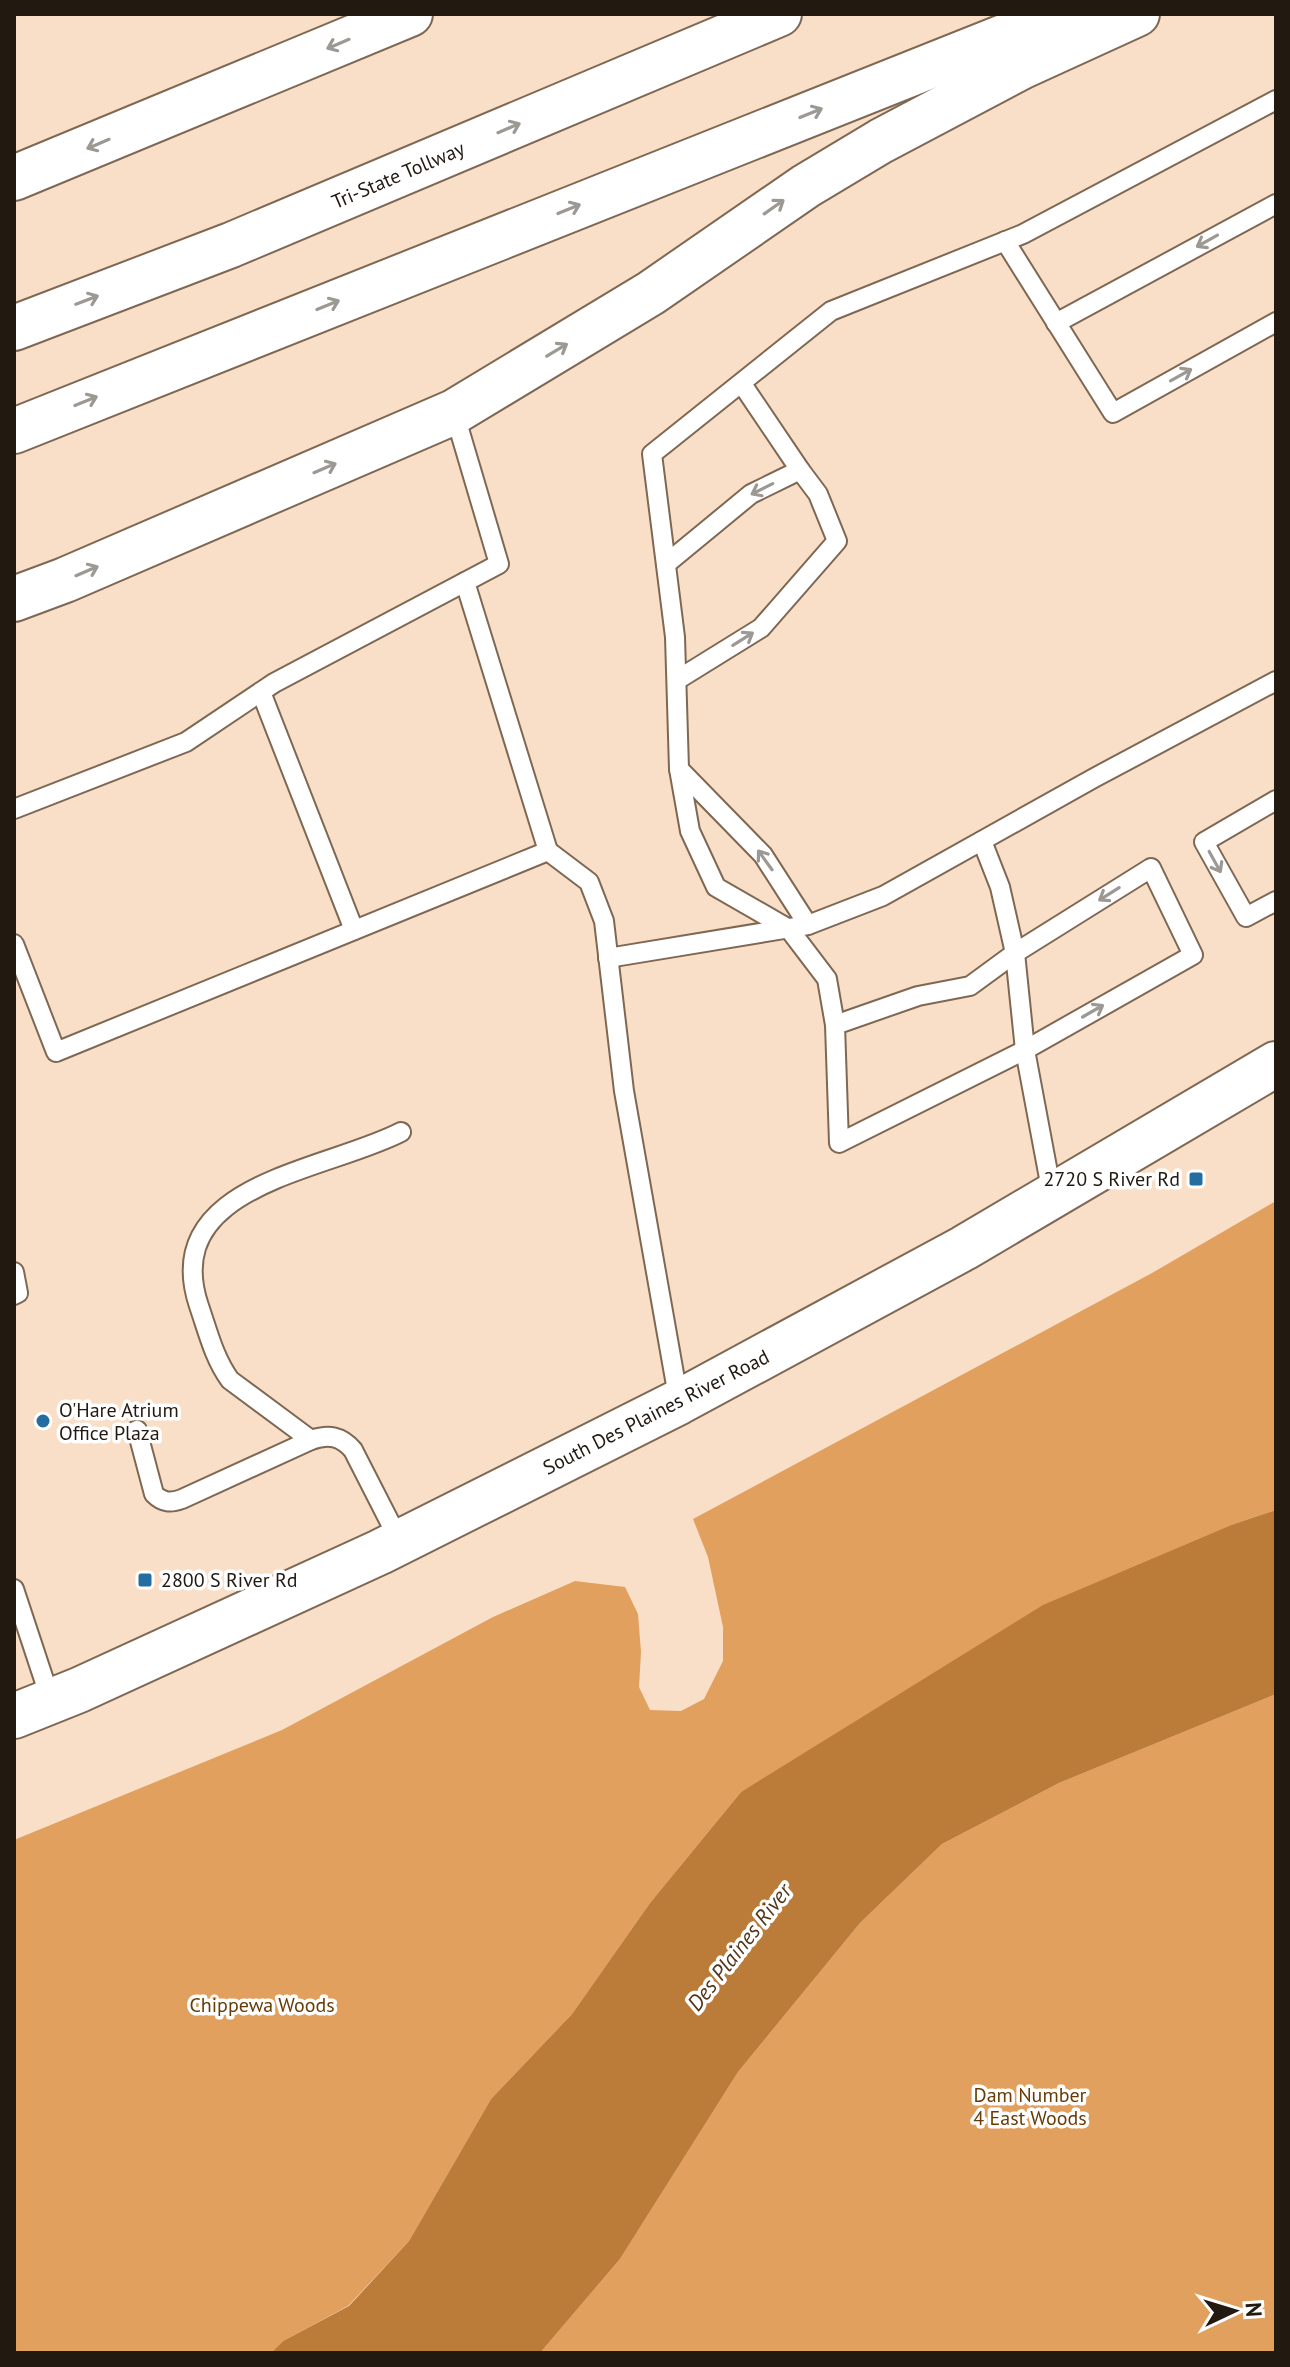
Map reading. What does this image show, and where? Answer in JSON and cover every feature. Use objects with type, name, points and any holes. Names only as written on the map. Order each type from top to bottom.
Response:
[{"type":"main road","points":[[14,178],[410,14]]},
{"type":"main road","name":"Tri-State Tollway","points":[[14,328],[231,245],[779,14]]},
{"type":"main road","points":[[14,431],[1061,14]]},
{"type":"main road","points":[[14,599],[65,580],[454,412],[651,293],[806,186],[881,141],[1021,67],[1137,14]]},
{"type":"main road","name":"South Des Plaines River Road","points":[[32,1709],[400,1542],[679,1402],[964,1248],[1276,1064]]},
{"type":"lane","points":[[798,927],[716,887],[690,831],[679,769],[675,637],[652,454],[831,311],[1023,234],[1276,100]]},
{"type":"lane","points":[[1056,323],[1276,204]]},
{"type":"lane","points":[[1005,241],[1113,413],[1276,322]]},
{"type":"lane","points":[[677,680],[761,628],[837,541],[818,494],[742,384]]},
{"type":"lane","points":[[14,809],[186,742],[261,692],[499,564],[454,412]]},
{"type":"lane","points":[[666,564],[751,494],[800,470]]},
{"type":"lane","points":[[465,582],[548,851],[589,882],[604,921],[624,1091],[679,1402]]},
{"type":"lane","points":[[608,958],[798,927],[883,896],[1276,681]]},
{"type":"lane","points":[[261,692],[354,930]]},
{"type":"lane","points":[[679,769],[763,855],[827,979],[835,1025],[839,1143],[1025,1050],[1193,955],[1151,868],[1015,953],[970,986],[918,996],[835,1025]]},
{"type":"lane","points":[[1276,800],[1204,842],[1246,917],[1276,901]]},
{"type":"lane","points":[[982,841],[1000,887],[1015,953],[1025,1050],[1052,1196]]},
{"type":"lane","points":[[14,944],[56,1052],[548,851]]},
{"type":"lane","points":[[311,1440],[230,1380],[216,1358],[193,1287],[192,1266],[197,1243],[213,1217],[242,1196],[299,1171],[358,1152],[401,1132]]},
{"type":"lane","points":[[14,1272],[18,1293],[14,1295]]},
{"type":"lane","points":[[137,1430],[154,1494],[167,1502],[182,1499],[311,1440],[337,1437],[353,1450],[400,1542]]},
{"type":"lane","points":[[14,1589],[32,1709]]},
{"type":"green space","name":"Chippewa Woods","points":[[1276,1201],[1276,1510],[1234,1524],[741,1792],[650,1903],[572,2014],[491,2099],[409,2241],[348,2306],[283,2341],[271,2353],[14,2353],[14,1840],[282,1730],[493,1617],[575,1581],[625,1587],[638,1614],[641,1652],[639,1687],[650,1710],[681,1711],[704,1699],[723,1661],[723,1627],[708,1557],[693,1519],[1152,1273]]},
{"type":"green space","name":"Dam Number 4 East Woods","points":[[1276,1694],[1276,2353],[540,2353],[620,2259],[738,2072],[860,1923],[942,1844],[1059,1783]]},
{"type":"water","name":"Des Plaines River","points":[[1276,1510],[1276,1694],[1059,1783],[942,1844],[860,1923],[738,2072],[620,2259],[540,2353],[271,2353],[283,2341],[349,2306],[409,2241],[491,2099],[572,2014],[650,1903],[741,1792],[1043,1605],[1234,1524]]},
{"type":"place","name":"2720 S River Rd","points":[[1196,1179]]},
{"type":"place","name":"O'Hare Atrium Office Plaza","points":[[43,1421]]},
{"type":"place","name":"2800 S River Rd","points":[[145,1580]]}]
